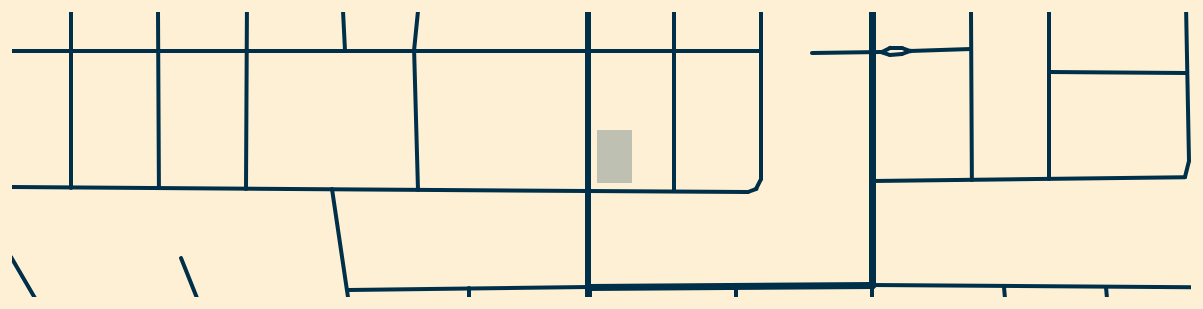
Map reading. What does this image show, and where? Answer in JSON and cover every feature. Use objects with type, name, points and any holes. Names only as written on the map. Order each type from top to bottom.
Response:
[{"type":"main road","points":[[588,298],[588,287],[872,285],[872,11]]},
{"type":"street","points":[[71,11],[71,188]]},
{"type":"street","points":[[158,11],[159,188]]},
{"type":"street","points":[[246,189],[247,11]]},
{"type":"street","points":[[343,11],[345,51]]},
{"type":"street","points":[[418,11],[414,51],[418,190]]},
{"type":"street","points":[[348,290],[588,287],[588,11]]},
{"type":"street","points":[[674,11],[674,191]]},
{"type":"street","points":[[11,187],[748,192],[756,189],[761,179],[761,11]]},
{"type":"street","points":[[971,11],[972,180]]},
{"type":"street","points":[[1049,11],[1049,179]]},
{"type":"street","points":[[872,180],[1185,177],[1189,161],[1186,73],[1186,11]]},
{"type":"street","points":[[812,54],[881,52],[896,48],[910,51],[971,49]]},
{"type":"street","points":[[11,51],[761,52]]},
{"type":"street","points":[[881,52],[890,55],[902,54],[910,51]]},
{"type":"street","points":[[1049,72],[1186,73]]},
{"type":"street","points":[[332,189],[348,298]]},
{"type":"street","points":[[11,257],[35,298]]},
{"type":"street","points":[[181,258],[197,298]]},
{"type":"street","points":[[872,298],[872,285],[1192,287]]},
{"type":"street","points":[[736,286],[736,298]]},
{"type":"street","points":[[1004,287],[1004,298]]},
{"type":"street","points":[[1106,287],[1106,298]]},
{"type":"street","points":[[469,288],[469,298]]},
{"type":"building","points":[[597,130],[632,130],[632,183],[597,183]]}]
